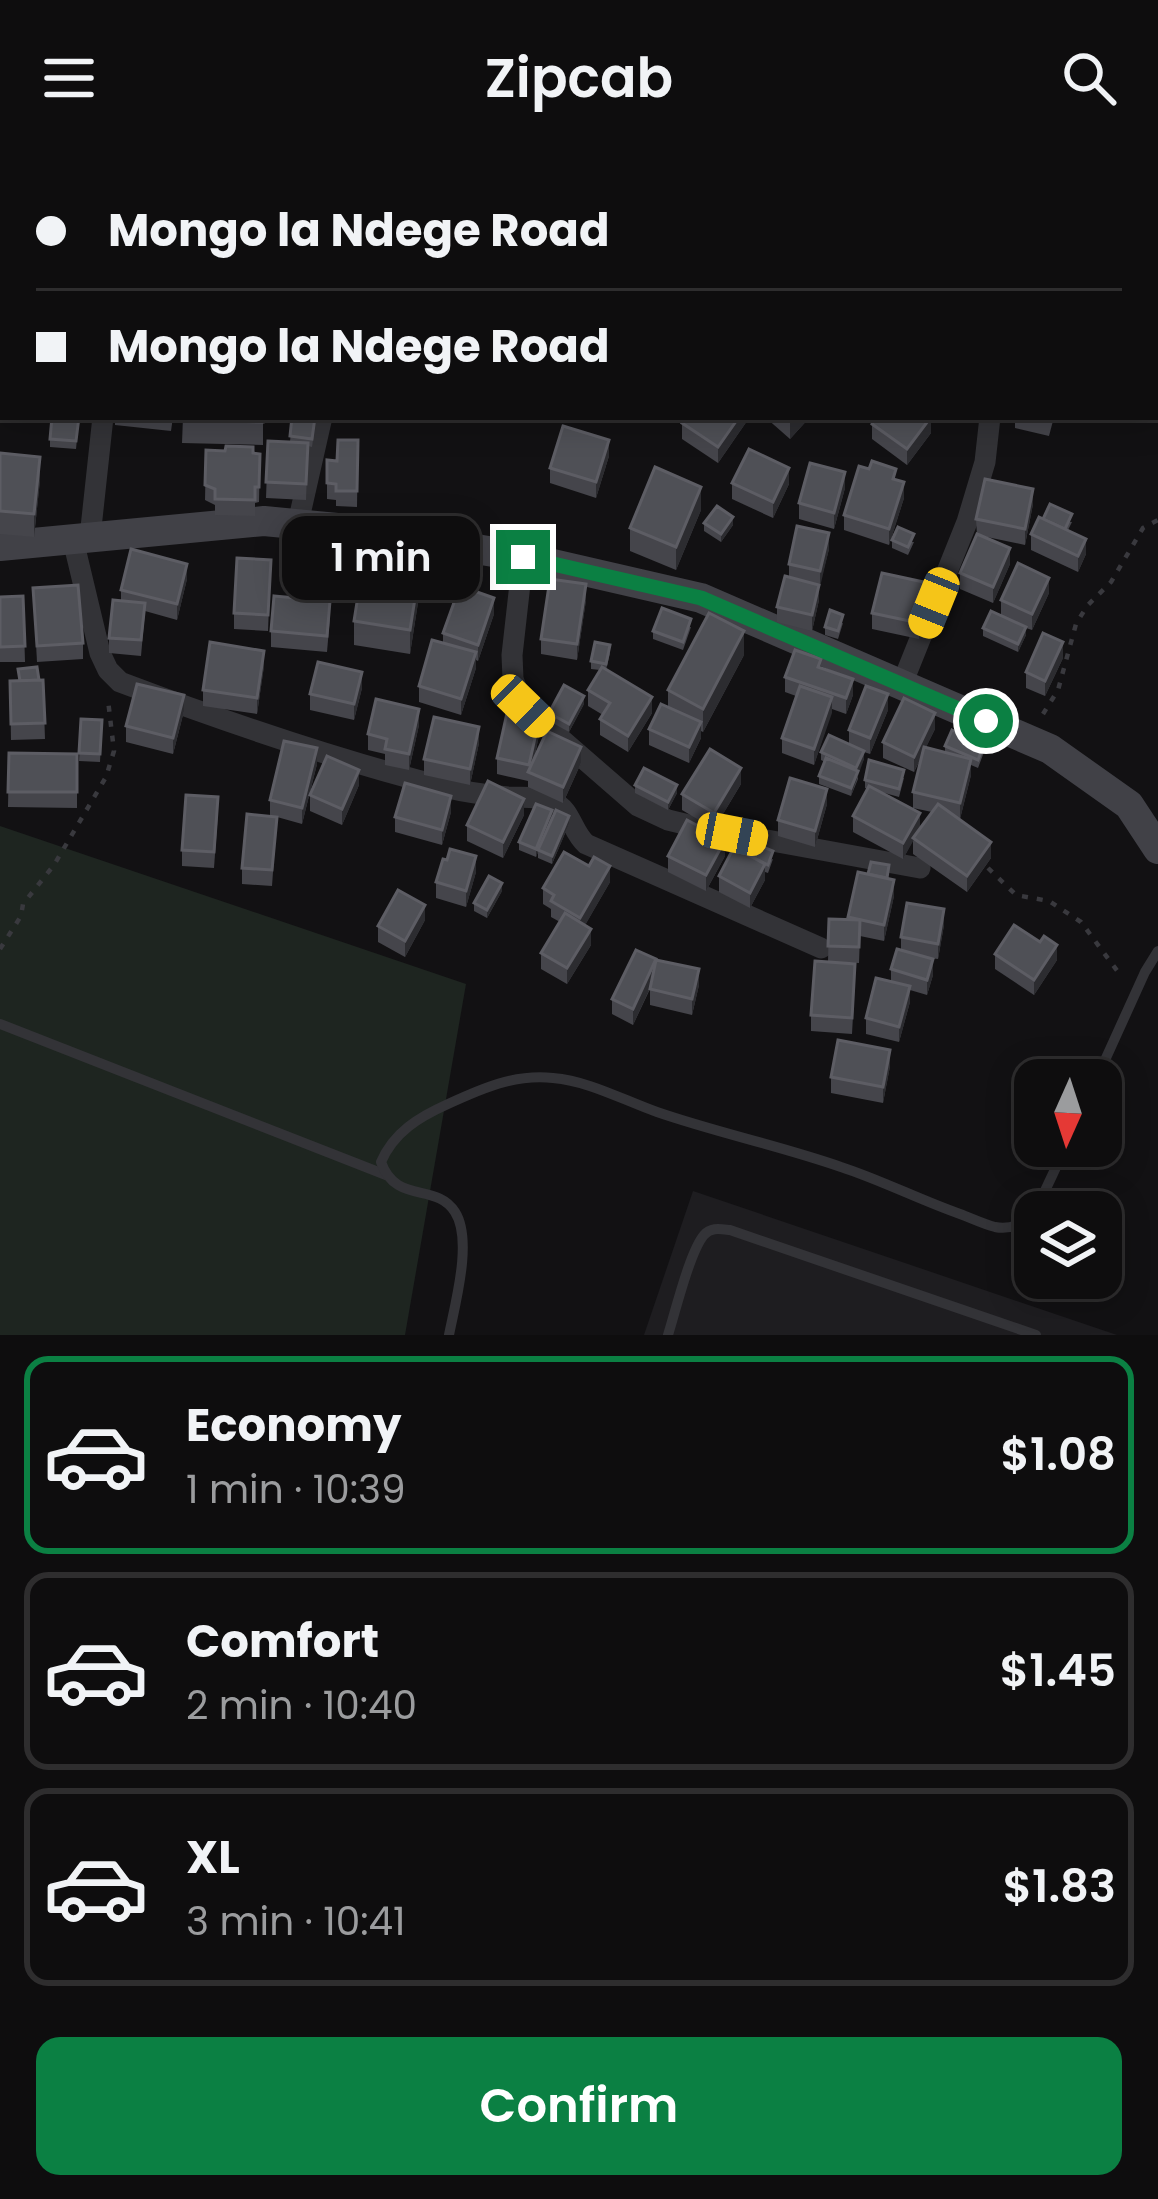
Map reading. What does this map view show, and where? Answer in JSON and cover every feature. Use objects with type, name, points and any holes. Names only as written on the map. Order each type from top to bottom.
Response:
[{"type":"street","points":[[102,420],[81,538],[100,653],[116,679],[251,731],[359,764],[459,790],[556,803],[566,810],[586,844],[821,948]]},
{"type":"street","points":[[298,523],[321,420]]},
{"type":"street","points":[[902,684],[968,522],[985,462],[990,420]]},
{"type":"street","points":[[0,546],[264,521],[298,523],[523,557],[701,598],[1050,749],[1129,806],[1158,849]]},
{"type":"street","points":[[523,557],[512,656],[513,680],[523,706],[638,806],[700,828],[920,868]]},
{"type":"lane","points":[[1106,1059],[1158,951]]},
{"type":"lane","points":[[0,1024],[386,1175],[399,1188],[437,1198],[454,1209],[463,1250],[449,1335]]},
{"type":"lane","points":[[386,1175],[381,1162],[387,1148],[399,1132],[429,1113],[504,1081],[528,1076],[559,1078],[732,1136],[843,1167],[994,1227],[1014,1227]]},
{"type":"lane","points":[[668,1335],[696,1248],[704,1234],[715,1228],[1036,1335]]},
{"type":"path","points":[[1028,739],[1058,690],[1076,624],[1111,582],[1143,528],[1158,520]]},
{"type":"path","points":[[0,950],[23,904],[54,865],[106,777],[114,751],[108,703],[116,679]]},
{"type":"path","points":[[988,868],[1016,895],[1052,902],[1081,922],[1136,994]]},
{"type":"shaded area","points":[[0,826],[466,984],[405,1335],[0,1335]]},
{"type":"shaded area","points":[[693,1191],[1117,1335],[644,1335]]},
{"type":"building","points":[[52,420],[79,420],[76,441],[50,439]]},
{"type":"building","points":[[292,420],[315,420],[312,439],[290,436]]},
{"type":"building","points":[[684,420],[737,420],[718,447]]},
{"type":"building","points":[[874,420],[929,420],[907,449],[872,424]]},
{"type":"building","points":[[563,426],[609,440],[596,482],[550,468]]},
{"type":"building","points":[[338,440],[358,440],[357,491],[336,491],[336,484],[327,483],[327,460],[337,461]]},
{"type":"building","points":[[268,441],[308,443],[306,484],[266,482]]},
{"type":"building","points":[[226,446],[253,447],[253,453],[260,454],[255,500],[215,499],[215,489],[205,485],[206,450],[225,451]]},
{"type":"building","points":[[749,449],[789,468],[773,502],[732,483]]},
{"type":"building","points":[[0,453],[40,457],[34,514],[0,511]]},
{"type":"building","points":[[872,461],[896,469],[893,479],[904,482],[889,529],[844,515],[859,466],[869,469]]},
{"type":"building","points":[[810,463],[845,472],[834,513],[799,503]]},
{"type":"building","points":[[655,467],[701,487],[676,547],[630,528]]},
{"type":"building","points":[[985,479],[1033,489],[1025,529],[976,519]]},
{"type":"building","points":[[1050,504],[1072,514],[1065,529],[1043,519]]},
{"type":"building","points":[[717,506],[733,517],[721,534],[704,523]]},
{"type":"building","points":[[1039,517],[1086,539],[1078,556],[1031,534]]},
{"type":"building","points":[[797,526],[829,533],[820,571],[789,564]]},
{"type":"building","points":[[898,527],[914,534],[908,547],[892,540]]},
{"type":"building","points":[[977,534],[1010,548],[993,587],[960,573]]},
{"type":"building","points":[[326,539],[351,541],[349,560],[324,557]]},
{"type":"building","points":[[366,546],[422,554],[410,630],[354,621]]},
{"type":"building","points":[[131,549],[187,564],[177,604],[121,590]]},
{"type":"building","points":[[237,558],[271,560],[268,615],[234,613]]},
{"type":"building","points":[[1018,563],[1049,578],[1032,614],[1001,600]]},
{"type":"building","points":[[882,573],[928,583],[919,623],[872,613]]},
{"type":"building","points":[[785,576],[819,585],[812,615],[777,607]]},
{"type":"building","points":[[550,579],[586,584],[577,644],[541,639]]},
{"type":"building","points":[[78,585],[83,643],[37,646],[33,588]]},
{"type":"building","points":[[460,586],[494,598],[478,645],[443,633]]},
{"type":"building","points":[[23,596],[25,646],[0,647],[0,597]]},
{"type":"building","points":[[274,596],[330,601],[327,636],[271,631]]},
{"type":"building","points":[[113,600],[145,603],[141,640],[109,638]]},
{"type":"building","points":[[662,608],[691,619],[683,642],[653,631]]},
{"type":"building","points":[[830,610],[843,615],[838,631],[825,627]]},
{"type":"building","points":[[991,611],[1026,627],[1018,644],[983,628]]},
{"type":"building","points":[[709,613],[744,631],[703,709],[668,690]]},
{"type":"building","points":[[1043,633],[1063,642],[1045,681],[1026,672]]},
{"type":"building","points":[[432,640],[476,652],[461,699],[419,686]]},
{"type":"building","points":[[210,642],[264,651],[257,698],[203,690]]},
{"type":"building","points":[[595,642],[610,645],[606,664],[591,661]]},
{"type":"building","points":[[795,650],[821,659],[818,667],[853,679],[846,698],[785,677]]},
{"type":"building","points":[[318,662],[362,672],[354,704],[310,694]]},
{"type":"building","points":[[37,667],[39,680],[20,681],[18,669]]},
{"type":"building","points":[[602,667],[652,697],[628,736],[600,719],[610,703],[588,690]]},
{"type":"building","points":[[43,680],[45,723],[11,724],[10,681]]},
{"type":"building","points":[[137,684],[184,695],[173,738],[126,726]]},
{"type":"building","points":[[564,685],[584,696],[569,724],[549,713]]},
{"type":"building","points":[[800,686],[832,697],[814,749],[782,738]]},
{"type":"building","points":[[866,686],[888,694],[870,738],[849,730]]},
{"type":"building","points":[[904,698],[935,713],[914,757],[883,742]]},
{"type":"building","points":[[376,699],[419,709],[409,754],[385,749],[387,739],[368,734]]},
{"type":"building","points":[[661,704],[701,722],[689,747],[649,729]]},
{"type":"building","points":[[507,713],[539,720],[529,765],[497,758]]},
{"type":"building","points":[[434,717],[479,727],[470,769],[424,759]]},
{"type":"building","points":[[81,719],[102,720],[100,754],[79,753]]},
{"type":"building","points":[[952,730],[984,744],[978,760],[945,746]]},
{"type":"building","points":[[547,731],[581,747],[563,787],[528,772]]},
{"type":"building","points":[[829,735],[864,751],[856,768],[821,752]]},
{"type":"building","points":[[284,741],[317,748],[302,808],[270,800]]},
{"type":"building","points":[[924,747],[971,759],[960,803],[913,792]]},
{"type":"building","points":[[710,749],[741,768],[714,813],[682,794]]},
{"type":"building","points":[[9,753],[77,754],[77,792],[8,792]]},
{"type":"building","points":[[327,756],[359,770],[342,809],[310,795]]},
{"type":"building","points":[[826,758],[858,771],[851,788],[819,776]]},
{"type":"building","points":[[869,760],[904,770],[899,789],[865,780]]},
{"type":"building","points":[[644,768],[677,785],[668,802],[635,785]]},
{"type":"building","points":[[790,778],[827,789],[815,831],[778,820]]},
{"type":"building","points":[[488,781],[524,799],[503,842],[467,825]]},
{"type":"building","points":[[405,783],[451,796],[442,830],[395,817]]},
{"type":"building","points":[[869,786],[920,813],[903,843],[853,816]]},
{"type":"building","points":[[186,795],[218,797],[214,852],[182,850]]},
{"type":"building","points":[[536,804],[552,810],[536,849],[519,842]]},
{"type":"building","points":[[938,804],[991,842],[967,876],[913,838]]},
{"type":"building","points":[[556,810],[569,816],[552,856],[538,850]]},
{"type":"building","points":[[247,814],[277,817],[272,870],[242,868]]},
{"type":"building","points":[[687,820],[725,840],[706,875],[668,856]]},
{"type":"building","points":[[738,837],[773,851],[768,865],[734,848]]},
{"type":"building","points":[[734,847],[765,864],[750,893],[719,876]]},
{"type":"building","points":[[450,849],[476,856],[466,891],[436,882]]},
{"type":"building","points":[[564,852],[589,866],[594,857],[610,866],[580,918],[551,901],[554,895],[543,888]]},
{"type":"building","points":[[871,862],[889,865],[887,878],[868,874]]},
{"type":"building","points":[[858,872],[894,880],[884,925],[848,917]]},
{"type":"building","points":[[489,876],[502,883],[487,910],[474,903]]},
{"type":"building","points":[[398,890],[425,905],[405,941],[378,926]]},
{"type":"building","points":[[907,903],[944,909],[938,944],[901,937]]},
{"type":"building","points":[[565,913],[591,929],[567,968],[541,953]]},
{"type":"building","points":[[829,919],[860,920],[859,947],[828,946]]},
{"type":"building","points":[[1014,925],[1040,942],[1044,936],[1057,945],[1034,980],[995,954]]},
{"type":"building","points":[[897,949],[933,959],[927,980],[891,969]]},
{"type":"building","points":[[636,950],[656,959],[633,1009],[612,999]]},
{"type":"building","points":[[656,960],[699,969],[692,999],[650,989]]},
{"type":"building","points":[[815,961],[855,964],[852,1018],[811,1015]]},
{"type":"building","points":[[876,978],[910,986],[899,1027],[866,1018]]},
{"type":"building","points":[[838,1040],[890,1050],[883,1087],[831,1077]]},
{"type":"route","points":[[523,557],[701,598],[986,721]]}]
